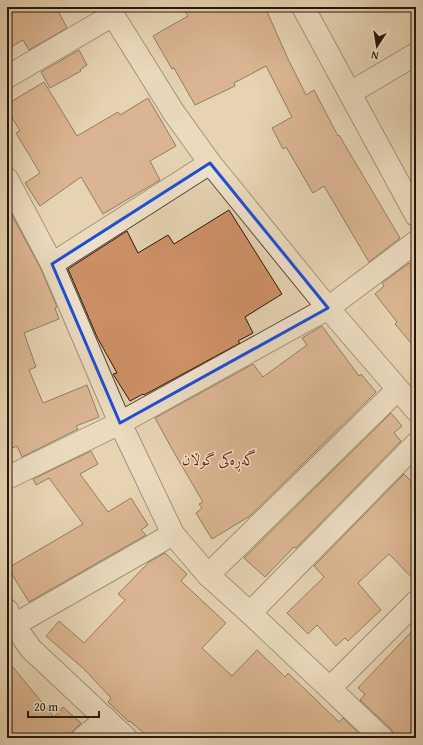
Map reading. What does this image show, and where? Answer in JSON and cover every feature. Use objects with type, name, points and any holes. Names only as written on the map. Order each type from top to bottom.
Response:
[{"type":"street","points":[[303,7],[416,215]]},
{"type":"street","points":[[7,77],[110,11],[174,113],[210,163],[328,308],[397,390],[416,410]]},
{"type":"street","points":[[350,93],[416,54]]},
{"type":"street","points":[[52,264],[210,163]]},
{"type":"street","points":[[7,179],[52,264],[120,423],[173,534],[208,575],[382,738]]},
{"type":"street","points":[[7,478],[120,423],[328,308],[416,242]]},
{"type":"street","points":[[208,575],[397,390]]},
{"type":"street","points":[[250,613],[416,444]]},
{"type":"street","points":[[126,738],[31,649],[9,621],[173,534]]},
{"type":"street","points":[[330,688],[416,602]]},
{"type":"street","points":[[83,738],[106,719]]},
{"type":"highlighted area","points":[[210,163],[328,308],[120,423],[52,264]]},
{"type":"building","points":[[16,7],[56,7],[67,28],[29,50],[23,40],[7,49],[7,12]]},
{"type":"building","points":[[182,7],[265,7],[306,95],[314,90],[338,136],[339,135],[400,238],[369,262],[324,186],[313,193],[286,147],[283,149],[272,128],[292,117],[266,66],[234,83],[235,86],[195,105],[174,68],[172,69],[153,36],[188,16]]},
{"type":"building","points":[[79,50],[87,65],[80,70],[81,71],[50,88],[41,72]]},
{"type":"building","points":[[44,82],[77,136],[118,112],[120,115],[148,98],[176,146],[150,161],[160,180],[103,214],[81,177],[40,206],[25,183],[40,173],[16,133],[20,131],[7,109],[7,104]]},
{"type":"building","points":[[7,206],[41,269],[57,307],[55,308],[59,319],[24,333],[36,367],[29,370],[43,403],[87,385],[99,417],[76,426],[78,429],[22,457],[17,446],[7,450]]},
{"type":"building","points":[[229,210],[282,294],[245,317],[253,333],[238,341],[240,343],[144,395],[143,394],[130,401],[113,374],[117,373],[97,337],[68,269],[127,231],[138,253],[168,235],[174,244]]},
{"type":"building","points":[[409,263],[416,271],[416,349],[395,324],[397,322],[375,294],[384,286],[382,283]]},
{"type":"building","points":[[322,326],[359,376],[361,374],[376,392],[250,516],[212,539],[196,513],[202,508],[199,504],[203,502],[155,418],[253,364],[263,377],[307,345],[302,338]]},
{"type":"building","points":[[391,413],[402,426],[394,433],[401,441],[296,548],[294,547],[265,577],[244,558]]},
{"type":"building","points":[[91,451],[98,464],[80,474],[108,512],[131,498],[148,525],[141,530],[146,535],[29,602],[8,568],[83,524],[49,478],[36,485],[33,479]]},
{"type":"building","points":[[404,474],[416,486],[416,582],[389,554],[358,583],[381,610],[348,641],[345,638],[336,646],[317,625],[308,634],[287,613],[324,577],[314,566]]},
{"type":"building","points":[[165,553],[187,574],[181,581],[226,623],[202,648],[232,676],[257,650],[285,677],[288,673],[339,722],[343,718],[364,738],[149,738],[130,721],[129,722],[108,702],[111,698],[84,669],[46,636],[59,621],[84,643],[125,600],[118,594],[149,562]]},
{"type":"building","points":[[416,627],[416,727],[405,738],[394,738],[394,734],[391,729],[360,700],[365,694],[358,688]]},
{"type":"building","points":[[7,660],[54,717],[63,707],[81,723],[71,733],[71,738],[7,738]]},
{"type":"district","name":"گەڕەکی گوڵان","points":[[219,460]]}]
